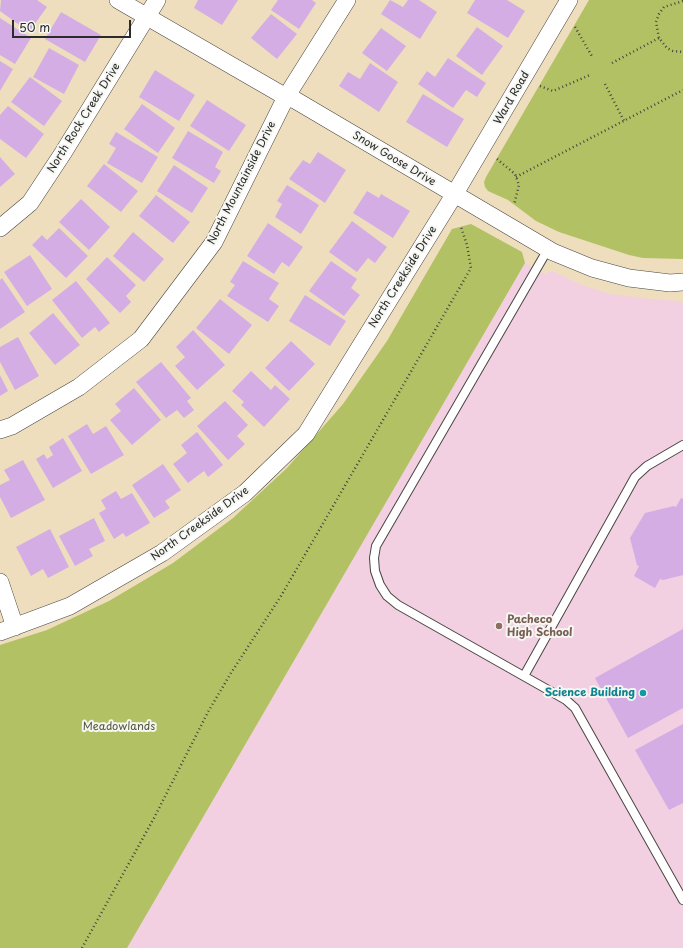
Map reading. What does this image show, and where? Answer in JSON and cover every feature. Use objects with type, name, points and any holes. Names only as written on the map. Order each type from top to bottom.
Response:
[{"type":"street","name":"Snow Goose Drive","points":[[118,0],[286,97],[295,100],[548,249],[592,268],[629,278],[670,283],[683,282]]},
{"type":"street","name":"North Rock Creek Drive","points":[[0,228],[30,203],[157,0]]},
{"type":"street","name":"North Mountainside Drive","points":[[0,430],[12,426],[79,387],[141,339],[214,242],[286,97],[347,0]]},
{"type":"street","name":"Ward Road","points":[[454,195],[569,0]]},
{"type":"street","name":"North Creekside Drive","points":[[8,629],[70,606],[162,553],[245,493],[306,434],[454,195]]},
{"type":"street","points":[[0,582],[8,629]]},
{"type":"lane","points":[[548,249],[376,546],[374,558],[375,571],[380,585],[387,596],[398,605],[566,700],[575,708],[683,900]]},
{"type":"lane","points":[[524,676],[635,477],[647,466],[683,445]]},
{"type":"path","points":[[683,1],[672,1],[664,7],[656,22],[659,38],[667,48],[673,51],[683,52]]},
{"type":"path","points":[[575,26],[593,58]]},
{"type":"path","points":[[612,63],[659,38]]},
{"type":"path","points":[[540,86],[553,91],[590,75]]},
{"type":"path","points":[[605,84],[624,121]]},
{"type":"path","points":[[516,177],[683,90]]},
{"type":"path","points":[[497,159],[508,166],[516,177],[519,185],[514,205]]},
{"type":"path","points":[[82,948],[154,818],[208,712],[231,673],[281,596],[471,268],[467,245],[461,227]]},
{"type":"shaded area","name":"Pacheco High School","points":[[525,263],[544,274],[553,271],[579,284],[610,294],[681,301],[683,304],[683,948],[127,948]]},
{"type":"green space","points":[[589,0],[683,0],[683,259],[643,258],[629,255],[559,232],[536,221],[508,200],[488,191],[485,187],[484,182],[486,177]]},
{"type":"green space","name":"Meadowlands","points":[[471,224],[522,252],[525,263],[127,948],[0,948],[0,645],[47,630],[109,601],[173,563],[233,518],[287,468],[343,404],[387,341],[452,229]]},
{"type":"building","points":[[1,0],[37,0],[47,7],[29,32],[0,11]]},
{"type":"building","points":[[198,0],[238,0],[222,25],[194,8]]},
{"type":"building","points":[[278,0],[312,0],[316,3],[299,29],[271,10]]},
{"type":"building","points":[[390,0],[403,7],[408,0],[419,0],[437,12],[420,39],[381,14]]},
{"type":"building","points":[[475,0],[507,0],[525,11],[508,38],[467,13]]},
{"type":"building","points":[[61,12],[101,35],[85,62],[45,39]]},
{"type":"building","points":[[271,14],[297,34],[277,59],[251,38]]},
{"type":"building","points":[[0,18],[31,38],[15,64],[0,55]]},
{"type":"building","points":[[477,27],[503,46],[482,75],[456,56]]},
{"type":"building","points":[[381,28],[406,46],[387,71],[362,53]]},
{"type":"building","points":[[49,48],[79,65],[64,94],[33,77]]},
{"type":"building","points":[[448,58],[486,83],[477,97],[466,90],[453,108],[418,84],[427,71],[435,77]]},
{"type":"building","points":[[0,61],[13,69],[0,91]]},
{"type":"building","points":[[370,63],[398,82],[379,112],[339,86],[348,72],[360,79]]},
{"type":"building","points":[[155,70],[195,95],[179,121],[139,97]]},
{"type":"building","points":[[30,77],[62,101],[44,126],[11,102]]},
{"type":"building","points":[[423,94],[464,119],[447,147],[406,122]]},
{"type":"building","points":[[207,100],[246,125],[229,151],[190,126]]},
{"type":"building","points":[[142,104],[175,128],[158,153],[124,129]]},
{"type":"building","points":[[8,106],[44,134],[26,158],[0,139],[0,115]]},
{"type":"building","points":[[188,131],[223,152],[215,167],[221,171],[214,183],[172,158]]},
{"type":"building","points":[[116,132],[158,157],[142,183],[107,163],[116,148],[109,144]]},
{"type":"building","points":[[318,152],[346,170],[325,203],[289,179],[303,160],[310,164]]},
{"type":"building","points":[[0,157],[15,174],[0,187]]},
{"type":"building","points":[[104,164],[138,191],[121,212],[87,186]]},
{"type":"building","points":[[174,165],[208,188],[192,213],[157,191]]},
{"type":"building","points":[[287,185],[319,205],[301,234],[275,217],[282,204],[277,201]]},
{"type":"building","points":[[367,191],[379,198],[381,194],[410,211],[393,238],[353,213]]},
{"type":"building","points":[[156,195],[190,222],[173,243],[139,216]]},
{"type":"building","points":[[81,199],[110,227],[89,250],[59,222]]},
{"type":"building","points":[[352,221],[387,247],[375,263],[368,258],[357,272],[329,252]]},
{"type":"building","points":[[268,223],[303,247],[289,267],[282,262],[274,274],[247,256]]},
{"type":"building","points":[[59,228],[88,256],[66,278],[32,245],[42,235],[47,240]]},
{"type":"building","points":[[133,232],[164,259],[144,282],[113,256]]},
{"type":"building","points":[[30,255],[52,289],[27,306],[4,272]]},
{"type":"building","points":[[107,257],[136,285],[126,296],[131,302],[120,313],[86,279]]},
{"type":"building","points":[[243,261],[279,283],[269,299],[279,306],[268,322],[227,296],[235,285],[230,282]]},
{"type":"building","points":[[331,261],[357,279],[351,288],[360,295],[344,316],[309,291]]},
{"type":"building","points":[[2,278],[25,312],[0,329],[0,280]]},
{"type":"building","points":[[76,281],[110,323],[99,332],[95,327],[82,338],[52,300]]},
{"type":"building","points":[[305,295],[346,321],[330,346],[289,321]]},
{"type":"building","points":[[220,299],[252,325],[229,354],[196,328]]},
{"type":"building","points":[[53,313],[80,345],[55,365],[29,333]]},
{"type":"building","points":[[193,330],[225,365],[197,390],[175,366],[185,357],[176,347]]},
{"type":"building","points":[[18,337],[39,376],[15,390],[0,362],[0,347]]},
{"type":"building","points":[[291,341],[315,364],[289,391],[265,368]]},
{"type":"building","points":[[161,362],[191,398],[187,401],[194,410],[184,418],[177,410],[166,418],[136,382]]},
{"type":"building","points":[[251,371],[271,390],[275,385],[290,399],[264,427],[241,405],[244,402],[232,391]]},
{"type":"building","points":[[0,375],[8,391],[0,396]]},
{"type":"building","points":[[134,388],[161,420],[132,445],[110,420],[121,411],[115,404]]},
{"type":"building","points":[[225,401],[248,425],[237,436],[245,444],[228,460],[197,426]]},
{"type":"building","points":[[87,424],[93,434],[106,426],[124,455],[91,474],[68,436]]},
{"type":"building","points":[[197,432],[223,465],[208,477],[204,471],[188,483],[173,464],[187,453],[181,445]]},
{"type":"building","points":[[63,438],[82,471],[53,488],[36,459],[44,454],[47,459],[53,455],[49,447]]},
{"type":"building","points":[[23,460],[45,500],[11,518],[0,497],[0,485],[10,480],[4,470]]},
{"type":"building","points":[[163,464],[181,490],[165,501],[170,508],[154,518],[132,485]]},
{"type":"building","points":[[116,491],[121,499],[132,493],[150,523],[126,537],[123,533],[114,539],[99,513],[106,509],[101,500]]},
{"type":"building","points":[[681,498],[683,499],[683,575],[663,580],[660,579],[655,588],[634,576],[639,566],[637,565],[630,538],[645,513],[674,506],[676,507]]},
{"type":"building","points":[[94,518],[105,541],[89,549],[93,556],[75,566],[59,536]]},
{"type":"building","points":[[50,529],[69,567],[48,578],[43,569],[31,576],[16,547]]},
{"type":"building","name":"Science Building","points":[[683,629],[683,708],[628,738],[595,678]]},
{"type":"building","points":[[683,724],[683,803],[669,810],[635,750]]},
{"type":"place","name":"Pacheco High School","points":[[499,626]]},
{"type":"place","name":"Science Building","points":[[643,693]]}]
